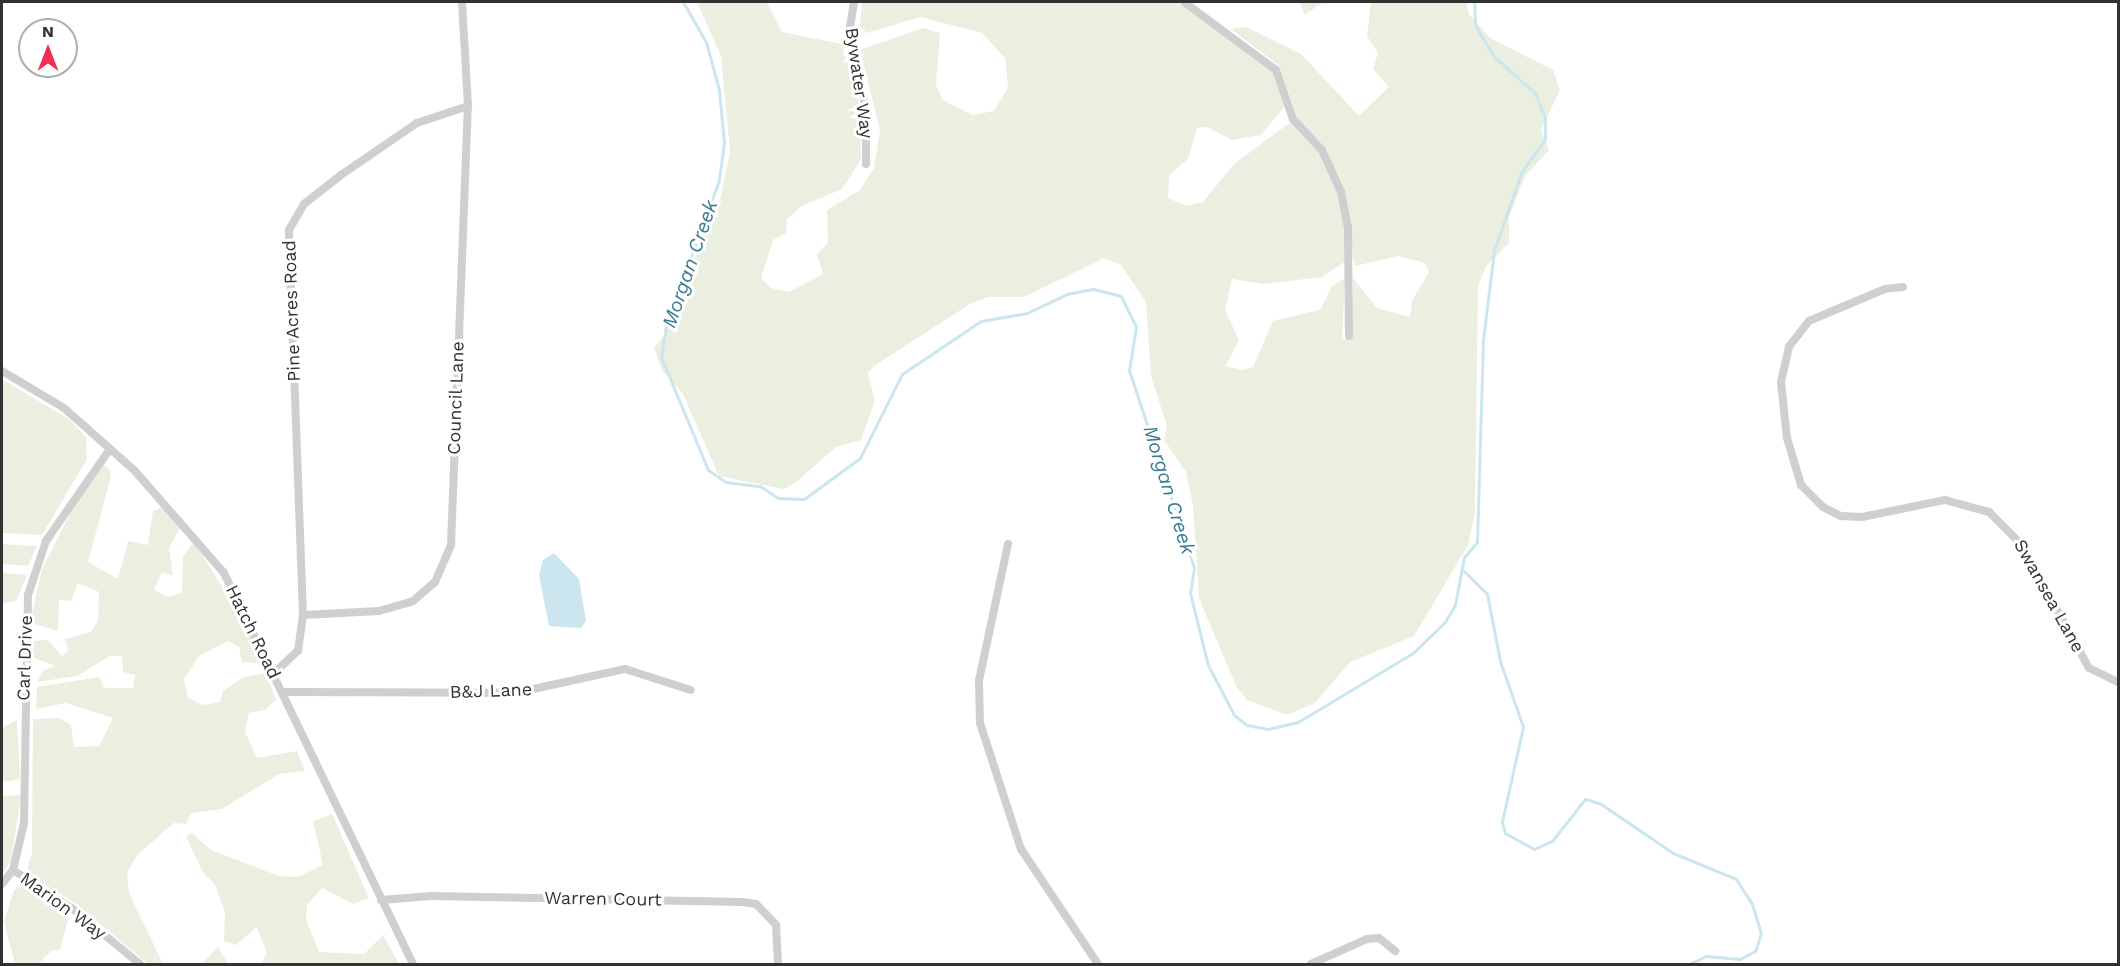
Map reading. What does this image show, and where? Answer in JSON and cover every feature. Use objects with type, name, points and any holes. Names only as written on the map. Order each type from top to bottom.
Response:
[{"type":"street","name":"Council Lane","points":[[303,615],[403,606],[425,593],[446,561],[454,504],[454,378],[462,315],[468,106],[462,2]]},
{"type":"street","name":"Bywater Way","points":[[855,2],[849,32],[866,109],[866,164]]},
{"type":"street","points":[[1184,2],[1276,70],[1293,119],[1322,150],[1341,192],[1348,228],[1349,336]]},
{"type":"street","name":"Pine Acres Road","points":[[303,615],[289,230],[304,204],[341,175],[417,123],[468,106]]},
{"type":"street","name":"Swansea Lane","points":[[1903,287],[1885,288],[1809,321],[1789,347],[1781,382],[1787,438],[1801,485],[1823,507],[1841,516],[1862,518],[1945,500],[1989,512],[2021,544],[2089,668],[2118,682]]},
{"type":"street","name":"Hatch Road","points":[[2,371],[64,408],[159,493],[224,573],[285,692],[413,964]]},
{"type":"street","name":"Carl Drive","points":[[2,884],[13,870],[24,823],[28,595],[51,531],[110,449]]},
{"type":"street","points":[[1008,544],[979,680],[980,723],[1021,849],[1098,964]]},
{"type":"street","points":[[274,673],[298,651],[303,615]]},
{"type":"street","name":"B&J Lane","points":[[285,692],[334,688],[515,693],[625,669],[691,690]]},
{"type":"street","name":"Marion Way","points":[[13,870],[73,909],[140,964]]},
{"type":"street","name":"Warren Court","points":[[381,900],[431,896],[756,904],[776,925],[778,964]]},
{"type":"street","points":[[1311,964],[1367,939],[1379,939],[1395,951]]},
{"type":"shaded area","points":[[697,2],[767,2],[782,32],[842,44],[860,108],[861,159],[842,189],[802,206],[787,219],[786,233],[773,240],[761,278],[771,288],[789,292],[823,274],[817,254],[828,243],[827,210],[860,190],[874,168],[880,130],[860,50],[923,28],[940,33],[936,85],[943,100],[973,115],[994,111],[1008,88],[1005,58],[982,33],[920,17],[867,33],[860,26],[862,2],[1177,2],[1273,72],[1285,106],[1261,135],[1232,140],[1207,127],[1197,128],[1188,159],[1169,175],[1168,198],[1186,206],[1203,202],[1234,164],[1292,121],[1319,151],[1338,194],[1345,229],[1346,261],[1322,277],[1264,284],[1232,279],[1225,310],[1239,340],[1226,366],[1242,370],[1253,367],[1273,321],[1320,310],[1332,286],[1345,278],[1342,339],[1351,340],[1353,278],[1377,308],[1410,317],[1412,301],[1429,272],[1425,263],[1398,256],[1355,266],[1339,181],[1326,148],[1298,119],[1279,66],[1231,29],[1246,27],[1301,54],[1359,116],[1389,87],[1373,69],[1378,53],[1367,36],[1371,2],[1466,2],[1469,14],[1490,38],[1553,70],[1560,90],[1541,130],[1549,150],[1525,176],[1509,217],[1509,243],[1486,266],[1478,286],[1475,512],[1468,545],[1414,636],[1350,662],[1315,703],[1287,715],[1247,700],[1236,686],[1199,598],[1193,505],[1186,472],[1164,440],[1167,426],[1151,376],[1146,302],[1121,265],[1104,258],[1024,297],[988,297],[970,304],[874,366],[868,373],[875,401],[861,440],[836,447],[795,483],[783,489],[719,476],[683,394],[662,370],[654,348],[670,327],[677,281],[690,269],[721,196],[730,151],[721,56]]},
{"type":"shaded area","points":[[1299,2],[1344,2],[1320,4],[1305,15]]},
{"type":"shaded area","points":[[2,379],[70,420],[86,437],[87,459],[42,535],[3,533]]},
{"type":"shaded area","points":[[104,465],[111,471],[110,480],[88,562],[118,579],[128,541],[148,545],[153,511],[166,505],[182,525],[169,548],[173,576],[162,572],[154,590],[168,597],[182,593],[183,556],[194,542],[257,643],[263,663],[242,662],[239,647],[228,641],[199,656],[184,679],[188,698],[203,705],[220,702],[223,691],[244,677],[266,673],[276,700],[265,710],[249,713],[245,732],[257,758],[297,751],[305,771],[279,774],[222,809],[191,813],[186,824],[174,823],[137,855],[127,873],[129,893],[163,964],[148,964],[75,903],[26,873],[32,853],[33,719],[59,718],[71,725],[74,747],[99,746],[113,718],[66,703],[36,709],[37,687],[99,677],[104,688],[133,688],[135,675],[123,672],[122,656],[110,656],[77,676],[37,682],[42,671],[56,666],[31,657],[33,641],[48,640],[62,656],[68,651],[65,639],[91,632],[98,621],[99,592],[78,583],[71,601],[59,600],[58,631],[30,623],[42,569],[72,510]]},
{"type":"shaded area","points":[[2,544],[37,546],[28,566],[2,564]]},
{"type":"shaded area","points":[[2,573],[27,575],[16,601],[2,604]]},
{"type":"shaded area","points":[[17,720],[20,779],[2,782],[2,728]]},
{"type":"shaded area","points":[[21,795],[11,861],[2,875],[2,796]]},
{"type":"shaded area","points":[[332,814],[369,898],[353,904],[322,888],[307,905],[306,920],[319,952],[364,954],[383,935],[399,964],[261,964],[267,953],[257,927],[236,945],[224,941],[225,912],[215,885],[202,871],[186,836],[192,833],[211,850],[279,876],[298,877],[323,865],[313,821]]},
{"type":"shaded area","points":[[24,885],[70,912],[60,950],[52,950],[38,964],[15,964],[4,922],[14,890]]},
{"type":"shaded area","points":[[218,947],[228,964],[202,964]]},
{"type":"water","points":[[554,553],[579,579],[586,621],[581,628],[549,626],[539,575],[543,560]]},
{"type":"waterway","name":"Morgan Creek","points":[[683,2],[706,42],[719,90],[724,143],[719,180],[666,326],[661,357],[708,470],[726,482],[760,486],[778,498],[804,499],[860,458],[902,374],[981,321],[1027,313],[1067,294],[1093,289],[1121,296],[1136,327],[1129,370],[1194,568],[1190,593],[1208,665],[1234,715],[1247,725],[1268,729],[1298,722],[1413,653],[1445,622],[1455,605],[1464,557],[1477,542],[1483,340],[1494,250],[1522,171],[1545,139],[1545,118],[1535,93],[1494,57],[1475,25],[1474,2]]},
{"type":"waterway","name":"Morgan Creek","points":[[1464,571],[1487,594],[1500,661],[1523,727],[1502,822],[1505,833],[1534,849],[1552,841],[1585,799],[1601,804],[1673,853],[1736,879],[1752,904],[1761,933],[1755,951],[1740,959],[1706,956],[1689,964]]}]
